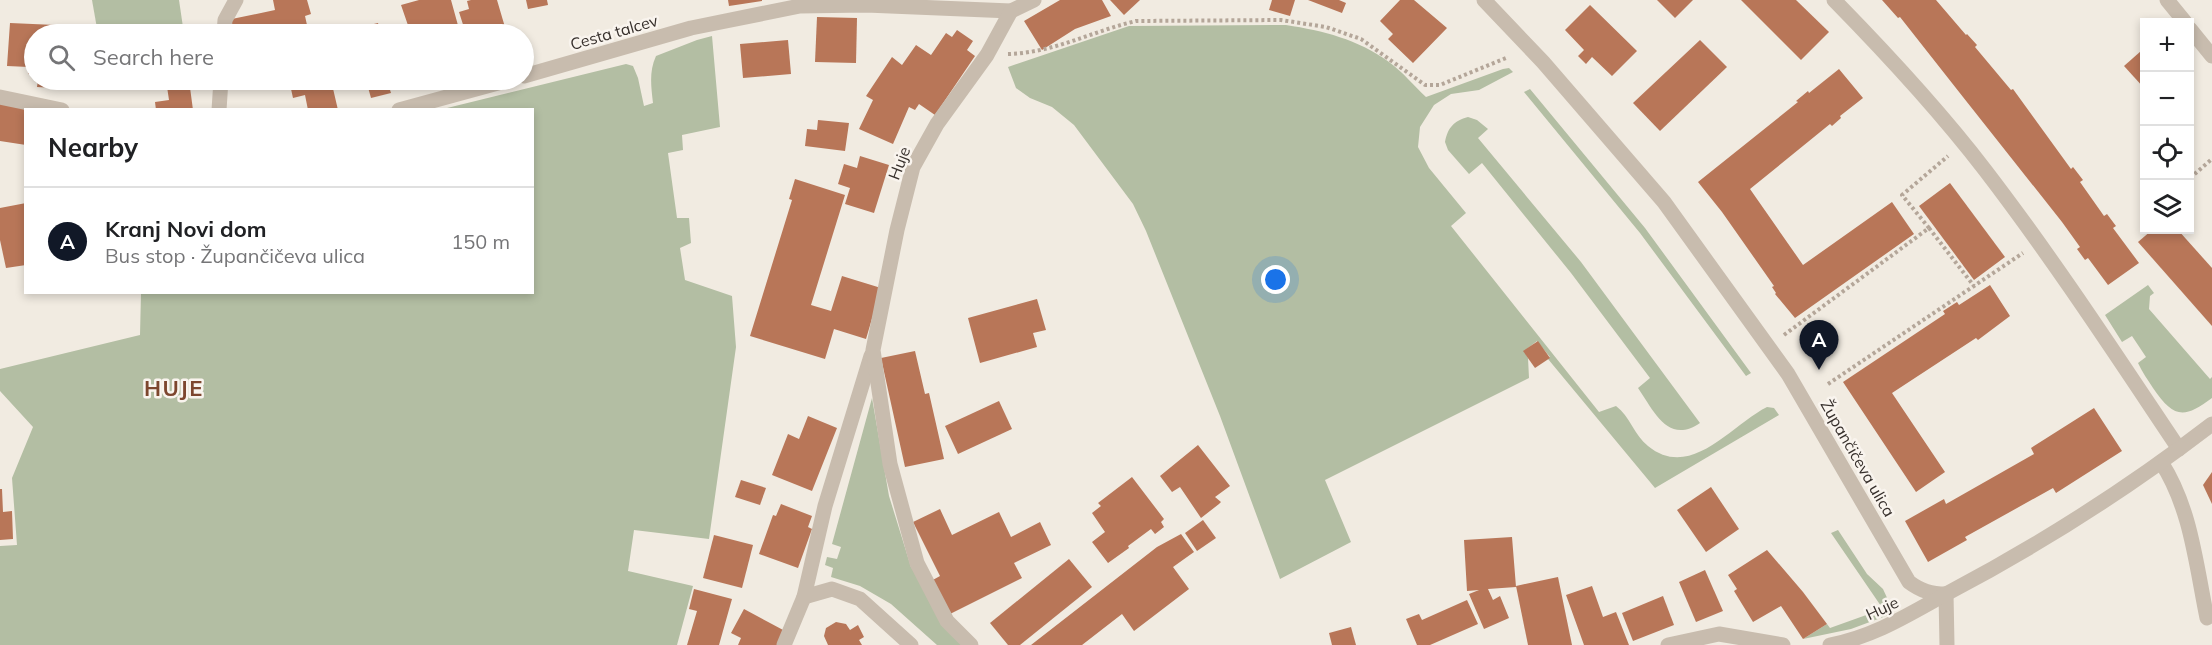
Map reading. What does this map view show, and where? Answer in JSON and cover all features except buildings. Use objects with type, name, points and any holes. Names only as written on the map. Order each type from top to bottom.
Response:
[{"type":"street","points":[[225,24],[236,0]]},
{"type":"street","name":"Cesta talcev","points":[[534,73],[691,28],[800,6],[866,5],[1011,11],[1034,0]]},
{"type":"street","name":"Župančičeva ulica","points":[[1484,0],[1543,62],[1664,202],[1788,374],[1909,582],[1919,590],[1932,594],[1946,594]]},
{"type":"street","points":[[2167,0],[2182,18]]},
{"type":"street","points":[[1840,2],[1931,104],[1984,169],[2061,274],[2179,449]]},
{"type":"street","name":"Huje","points":[[784,645],[804,597],[825,506],[873,350],[897,230],[913,166],[937,124],[987,55],[1011,11]]},
{"type":"street","points":[[2194,34],[2212,56]]},
{"type":"street","points":[[219,108],[220,90]]},
{"type":"street","points":[[406,108],[472,90]]},
{"type":"street","points":[[0,98],[52,108]]},
{"type":"street","name":"Huje","points":[[873,350],[890,464],[916,563],[947,621],[971,645]]},
{"type":"street","points":[[1947,641],[1946,594],[2076,519],[2161,462],[2212,424]]},
{"type":"street","points":[[2161,462],[2172,480],[2184,510],[2207,618]]},
{"type":"street","points":[[804,597],[832,589],[860,599],[912,645]]},
{"type":"street","name":"Huje","points":[[1830,645],[1856,640],[1895,623],[1946,594]]},
{"type":"street","points":[[1668,645],[1719,634],[1783,645]]},
{"type":"path","points":[[987,55],[1026,54],[1048,50],[1114,26],[1136,21],[1281,20],[1326,27],[1361,39],[1425,85],[1440,85],[1506,58]]},
{"type":"path","points":[[1948,156],[1902,195],[1974,286]]},
{"type":"path","points":[[2194,175],[2212,159]]},
{"type":"path","points":[[1784,335],[1929,228]]},
{"type":"path","points":[[1828,384],[2023,253]]},
{"type":"green space","points":[[92,0],[179,0],[183,24],[96,24]]},
{"type":"green space","points":[[1286,25],[1327,33],[1365,47],[1394,66],[1426,97],[1503,69],[1509,68],[1513,72],[1479,90],[1451,94],[1434,105],[1420,127],[1418,147],[1429,168],[1466,213],[1451,226],[1599,412],[1616,406],[1648,446],[1664,455],[1680,457],[1695,454],[1710,446],[1767,407],[1774,408],[1779,415],[1655,488],[1548,359],[1550,357],[1537,341],[1524,351],[1528,358],[1529,378],[1325,480],[1351,542],[1280,579],[1220,416],[1133,204],[1074,125],[1052,107],[1030,98],[1016,88],[1008,67],[1129,26]]},
{"type":"green space","points":[[712,36],[720,127],[682,135],[683,150],[668,153],[677,218],[689,218],[691,243],[680,248],[685,280],[732,296],[736,347],[709,539],[634,530],[628,571],[693,586],[677,645],[0,645],[0,546],[17,545],[12,478],[33,427],[0,391],[0,369],[140,335],[141,294],[534,294],[534,108],[447,108],[520,90],[534,90],[534,87],[626,64],[633,66],[644,106],[653,103],[651,73],[656,56]]},
{"type":"green space","points":[[1530,89],[1645,228],[1751,373],[1746,376],[1640,233],[1524,92]]},
{"type":"green space","points":[[1468,117],[1477,120],[1488,129],[1478,138],[1581,262],[1700,423],[1689,429],[1679,430],[1671,428],[1656,415],[1638,388],[1650,378],[1571,273],[1482,163],[1469,174],[1448,150],[1445,142],[1448,132],[1459,120]]},
{"type":"green space","points":[[2148,285],[2154,293],[2150,296],[2149,309],[2210,379],[2212,377],[2212,398],[2193,410],[2179,412],[2173,410],[2160,398],[2138,363],[2146,357],[2132,336],[2122,342],[2105,315]]},
{"type":"green space","points":[[872,398],[889,496],[911,567],[962,645],[937,645],[891,604],[860,586],[831,577],[833,568],[825,565],[827,557],[837,559],[841,547],[832,544]]},
{"type":"green space","points":[[1838,530],[1867,574],[1883,589],[1894,613],[1851,629],[1803,639],[1827,624],[1830,628],[1883,609],[1831,533]]},
{"type":"place","name":"Kranj Novi dom","points":[[1819,370]]},
{"type":"district","name":"HUJE","points":[[174,388]]}]
